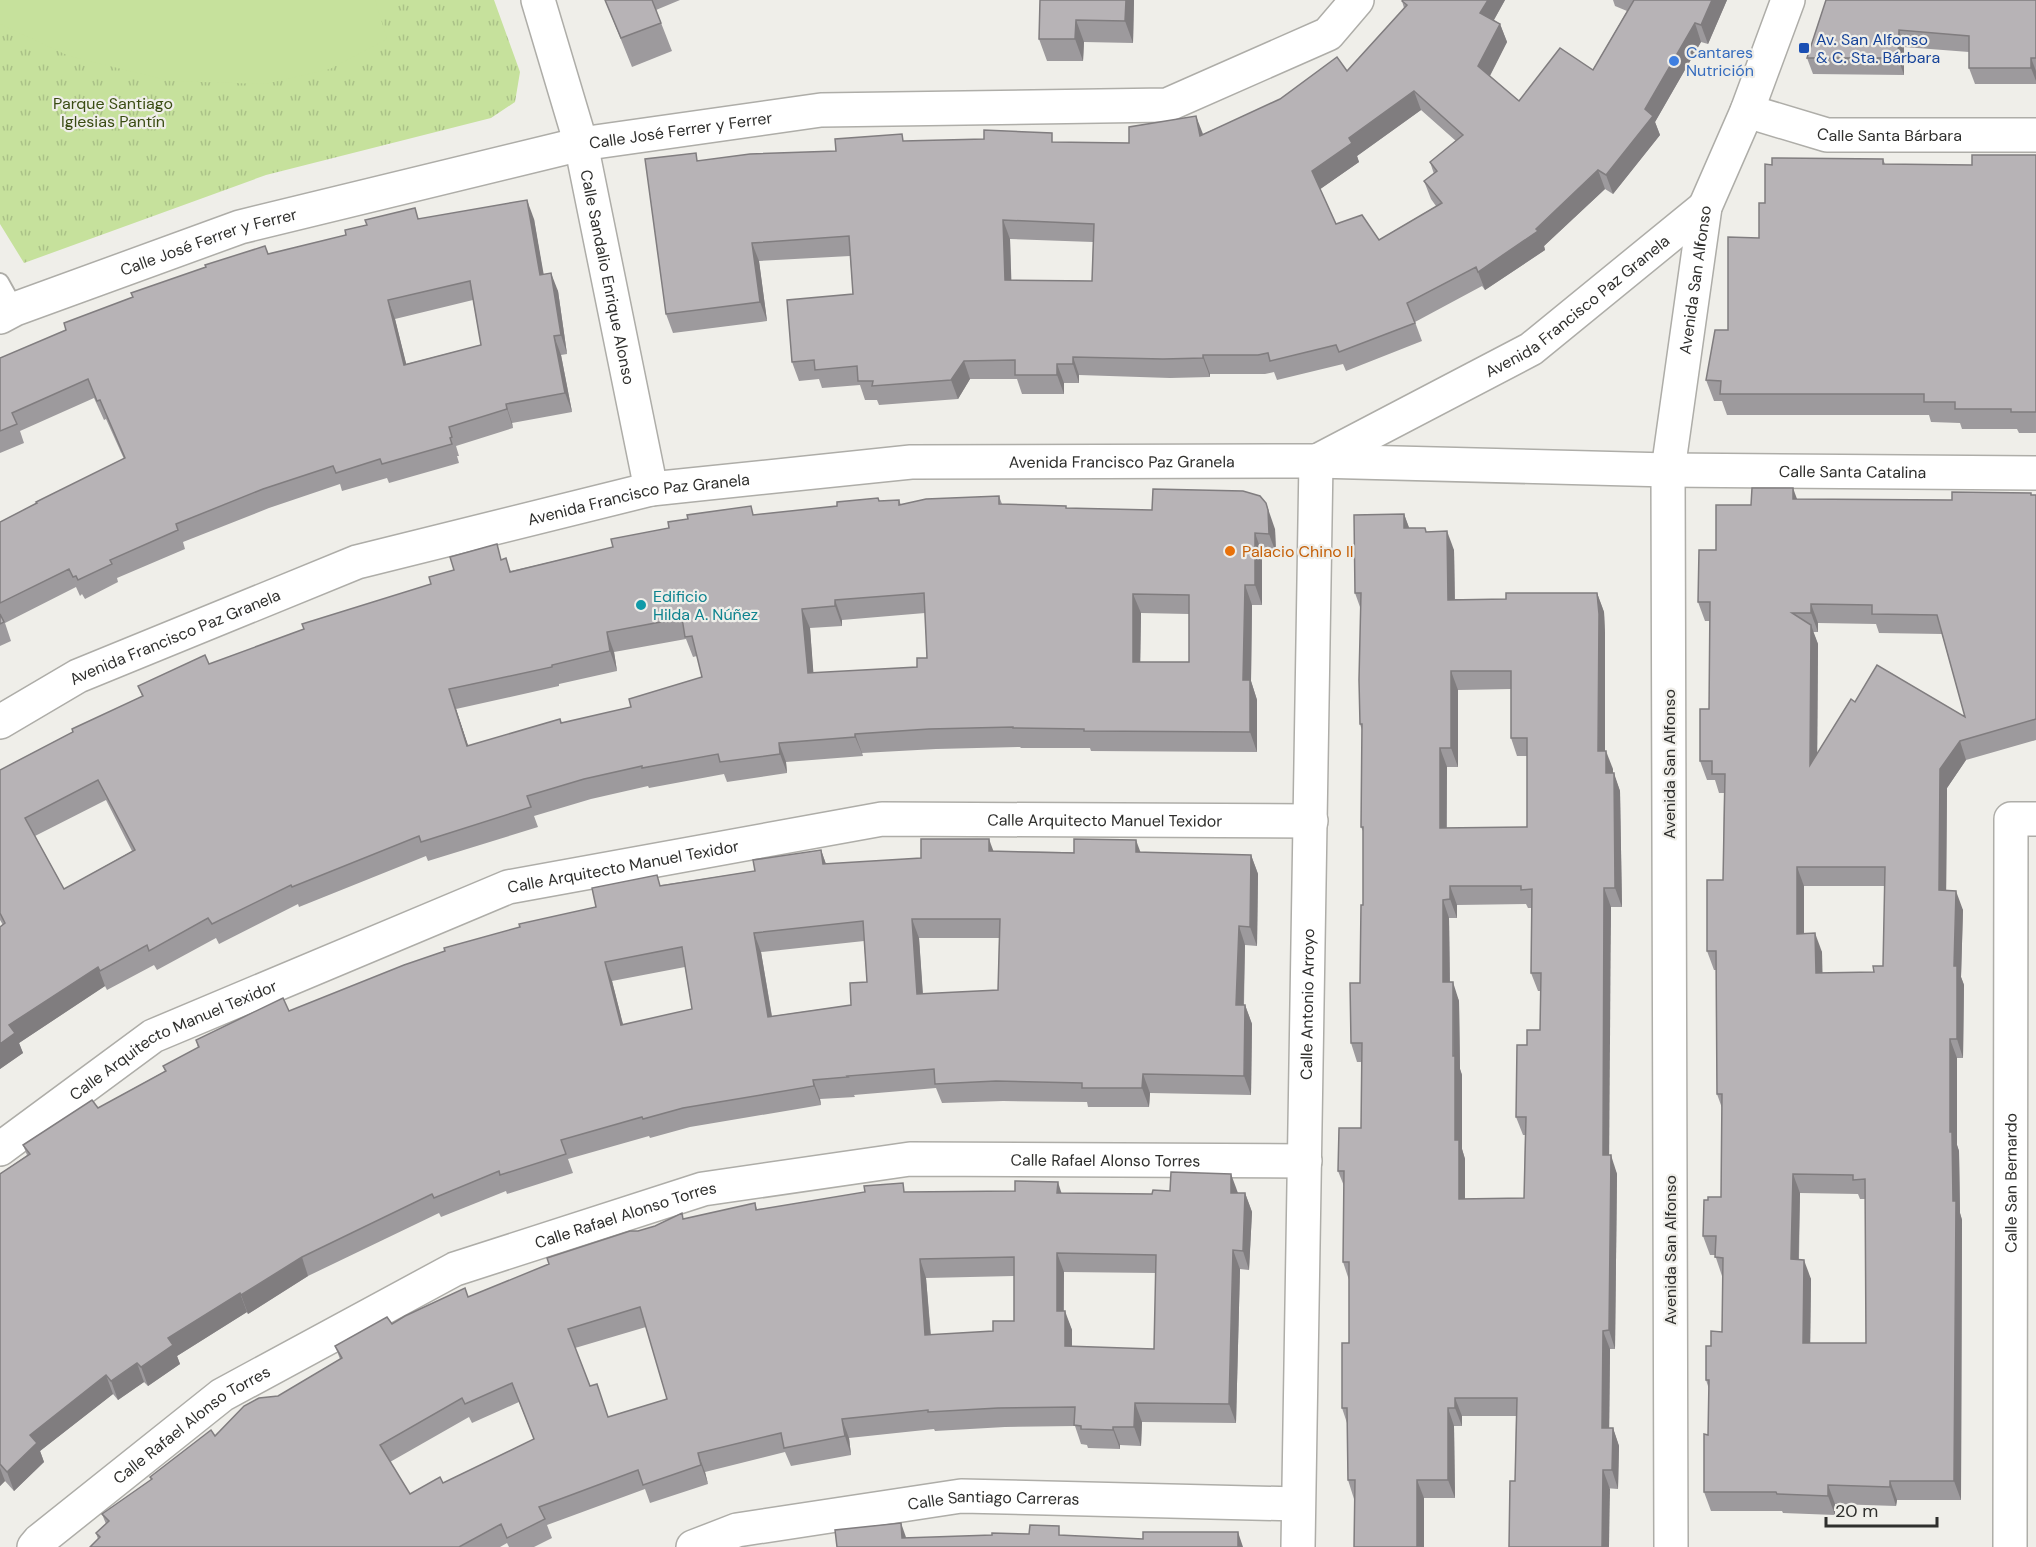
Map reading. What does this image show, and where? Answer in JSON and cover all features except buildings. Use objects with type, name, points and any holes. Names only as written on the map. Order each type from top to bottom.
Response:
[{"type":"street","name":"Calle Sandalio Enrique Alonso","points":[[538,0],[581,144],[651,489]]},
{"type":"street","name":"Calle José Ferrer y Ferrer","points":[[5,302],[240,227],[581,144],[821,111],[1167,105],[1328,34],[1357,0]]},
{"type":"street","name":"Avenida San Alfonso","points":[[1671,1547],[1668,470],[1705,207],[1747,111],[1788,0]]},
{"type":"street","name":"Calle Santa Bárbara","points":[[1747,111],[1827,135],[2036,135]]},
{"type":"street","name":"Avenida Francisco Paz Granela","points":[[1316,462],[1531,349],[1705,207]]},
{"type":"street","name":"Avenida Francisco Paz Granela","points":[[0,722],[78,676],[357,562],[651,489],[911,462],[1316,462],[1668,470]]},
{"type":"street","name":"Calle Antonio Arroyo","points":[[1298,1547],[1316,462]]},
{"type":"street","name":"Calle Santa Catalina","points":[[1668,470],[2036,473]]},
{"type":"street","name":"Calle Arquitecto Manuel Texidor","points":[[0,1149],[153,1036],[508,887],[882,819],[1311,821]]},
{"type":"street","name":"Calle San Bernardo","points":[[2010,1547],[2024,819]]},
{"type":"street","name":"Calle Rafael Alonso Torres","points":[[34,1547],[222,1395],[455,1269],[703,1189],[910,1159],[1305,1161]]},
{"type":"street","name":"Calle Santiago Carreras","points":[[693,1547],[737,1530],[961,1496],[1298,1503]]},
{"type":"green space","name":"Parque Santiago Iglesias Pantín","points":[[0,0],[494,0],[520,72],[515,102],[491,118],[266,175],[24,263],[0,224]]},
{"type":"green space","points":[[0,0],[375,0],[387,39],[330,69],[265,84],[170,81],[69,56],[0,24]]},
{"type":"place","name":"Av. San Alfonso & C. Sta. Bárbara","points":[[1804,48]]},
{"type":"place","name":"Cantares Nutrición","points":[[1674,61]]},
{"type":"place","name":"Palacio Chino II","points":[[1230,551]]},
{"type":"place","name":"Edificio Hilda A. Núñez","points":[[641,605]]}]
